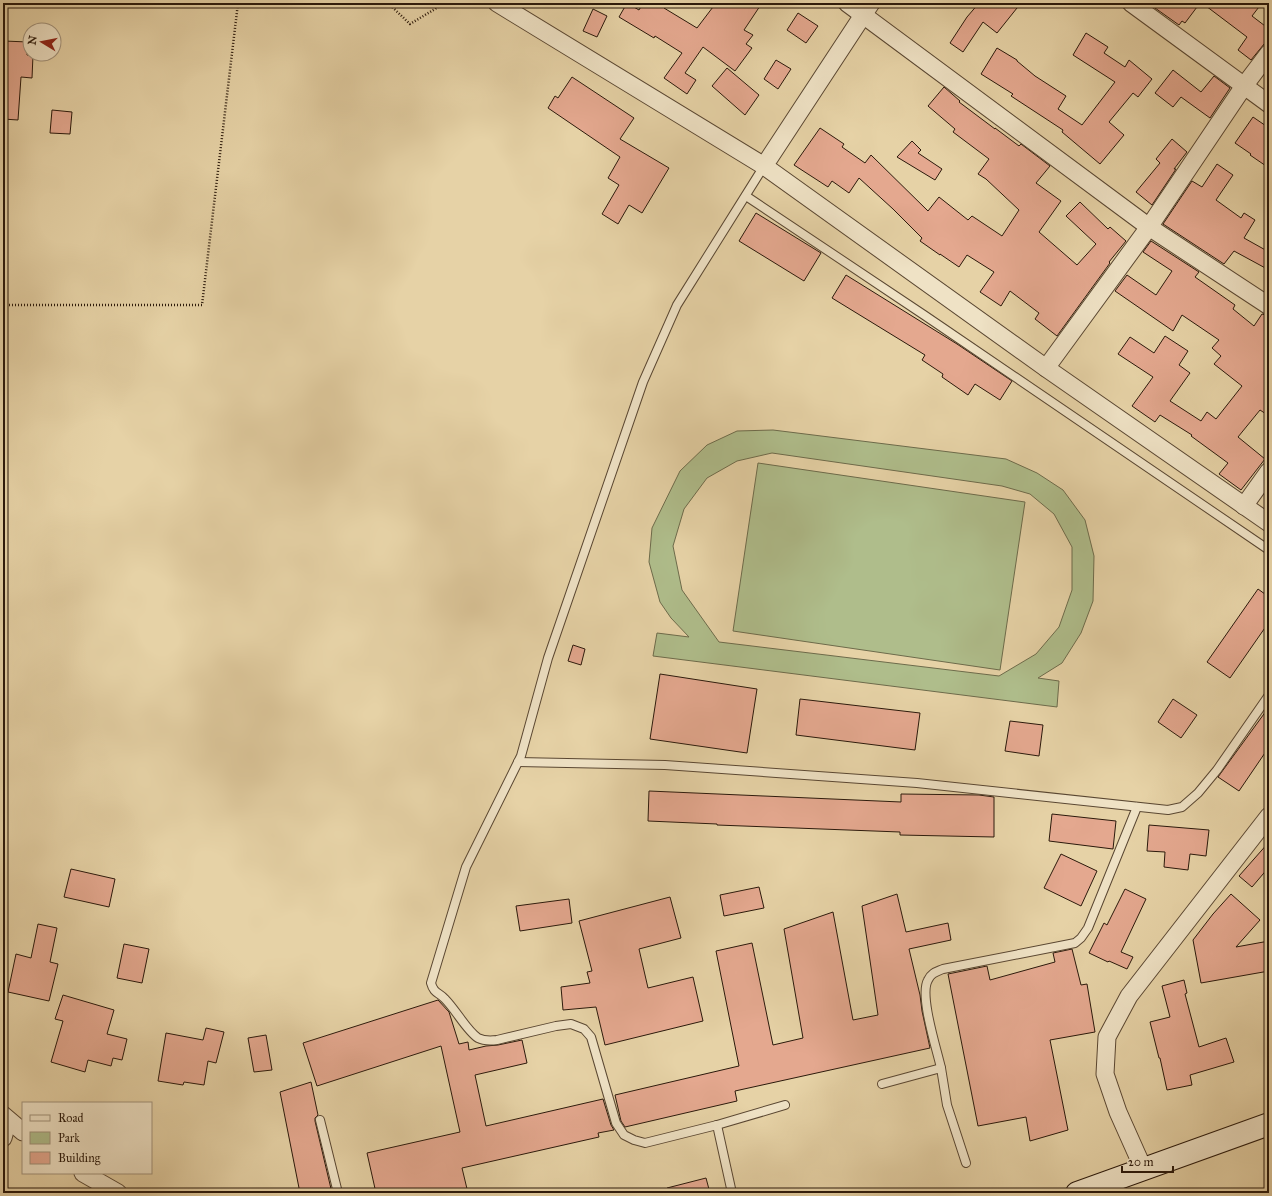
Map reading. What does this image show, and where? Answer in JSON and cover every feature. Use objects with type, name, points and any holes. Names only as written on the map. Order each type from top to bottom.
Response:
[{"type":"main road","points":[[1077,1193],[1143,1168],[1269,1124]]},
{"type":"street","points":[[497,3],[764,166],[1046,368],[1269,523]]},
{"type":"street","points":[[847,3],[867,9],[1149,227],[1269,306]]},
{"type":"street","points":[[1131,3],[1269,104]]},
{"type":"street","points":[[764,166],[867,9]]},
{"type":"street","points":[[1046,368],[1149,227],[1244,86],[1269,53]]},
{"type":"street","points":[[1244,506],[1269,471]]},
{"type":"street","points":[[1143,1168],[1118,1112],[1105,1074],[1107,1036],[1129,996],[1269,816]]},
{"type":"street","points":[[6,1117],[22,1131]]},
{"type":"street","points":[[3,1138],[6,1117]]},
{"type":"street","points":[[85,1174],[118,1193]]},
{"type":"lane","points":[[764,166],[677,305],[643,382],[548,658],[518,762],[466,867],[431,983],[432,989],[437,994],[444,997],[471,1032],[479,1038],[488,1041],[571,1024],[584,1029],[591,1037],[616,1123],[624,1135],[634,1140],[645,1142],[718,1125],[785,1105]]},
{"type":"lane","points":[[746,196],[924,315],[1269,550]]},
{"type":"lane","points":[[518,762],[665,765],[909,782],[1168,810],[1182,807],[1198,793],[1217,770],[1269,695]]},
{"type":"lane","points":[[966,1163],[948,1105],[941,1068],[930,1026],[925,988],[927,980],[934,972],[943,969],[1075,943],[1082,938],[1088,928],[1137,806]]},
{"type":"lane","points":[[882,1084],[941,1068]]},
{"type":"lane","points":[[320,1120],[338,1193]]},
{"type":"lane","points":[[718,1125],[732,1193]]},
{"type":"path","points":[[3,305],[202,305],[238,3]]},
{"type":"path","points":[[388,3],[410,24],[445,3]]},
{"type":"green space","points":[[773,430],[1006,459],[1037,473],[1063,490],[1085,520],[1094,556],[1093,601],[1081,633],[1062,663],[1038,678],[1059,681],[1057,707],[653,656],[657,633],[689,637],[671,618],[660,602],[649,562],[652,528],[680,471],[707,445],[737,431]],"holes":[[[772,453],[1002,486],[1030,494],[1054,514],[1072,547],[1072,590],[1059,627],[1036,654],[999,676],[719,642],[682,590],[673,546],[684,509],[707,478],[737,461]]]},
{"type":"green space","points":[[758,463],[1025,502],[1000,670],[733,631]]},
{"type":"building","points":[[627,3],[639,10],[643,3],[667,3],[664,8],[697,28],[716,3],[762,3],[744,30],[753,35],[746,44],[752,48],[735,71],[703,47],[685,73],[696,80],[687,94],[664,78],[682,53],[655,36],[654,38],[619,17]]},
{"type":"building","points":[[979,3],[1021,3],[997,33],[983,22],[963,52],[950,43],[967,17]]},
{"type":"building","points":[[1148,3],[1200,3],[1185,23],[1182,21],[1179,25]]},
{"type":"building","points":[[1202,3],[1262,3],[1252,16],[1269,29],[1269,38],[1251,60],[1238,50],[1247,37]]},
{"type":"building","points":[[593,9],[607,16],[597,37],[583,31]]},
{"type":"building","points":[[798,13],[818,26],[806,43],[787,30]]},
{"type":"building","points":[[1086,33],[1108,47],[1104,53],[1125,67],[1129,60],[1152,79],[1138,97],[1133,93],[1109,122],[1124,135],[1100,164],[1062,132],[1063,130],[1011,96],[1013,94],[981,74],[997,48],[1017,60],[1035,76],[1066,96],[1058,109],[1082,125],[1115,82],[1073,55]]},
{"type":"building","points":[[4,41],[22,42],[22,62],[33,62],[32,78],[21,77],[18,120],[3,119]]},
{"type":"building","points":[[776,60],[791,69],[778,89],[764,79]]},
{"type":"building","points":[[727,68],[759,95],[745,115],[712,86]]},
{"type":"building","points":[[1173,70],[1201,92],[1214,76],[1230,88],[1210,118],[1181,97],[1173,107],[1155,93]]},
{"type":"building","points":[[572,77],[634,118],[620,139],[669,168],[642,213],[629,205],[618,224],[602,214],[619,185],[608,178],[620,157],[548,108],[555,96],[558,98]]},
{"type":"building","points":[[944,87],[960,101],[959,102],[995,129],[1019,146],[1021,144],[1050,166],[1036,183],[1061,201],[1039,232],[1077,265],[1096,244],[1066,216],[1080,202],[1108,229],[1110,227],[1126,241],[1109,262],[1110,263],[1057,336],[1035,319],[1039,313],[1010,291],[1001,306],[980,292],[994,272],[967,255],[959,267],[940,255],[920,241],[922,238],[859,178],[849,193],[832,181],[828,187],[794,165],[820,128],[844,144],[842,147],[865,163],[871,155],[928,211],[939,197],[968,220],[972,216],[1002,236],[1019,210],[986,179],[978,174],[989,159],[953,132],[955,129],[928,106]]},
{"type":"building","points":[[52,110],[72,112],[70,134],[50,133]]},
{"type":"building","points":[[1253,117],[1269,128],[1269,168],[1235,143]]},
{"type":"building","points":[[1172,139],[1187,152],[1174,169],[1176,169],[1152,205],[1136,192],[1160,163],[1156,159]]},
{"type":"building","points":[[912,141],[921,150],[918,153],[942,169],[935,180],[897,157]]},
{"type":"building","points":[[1217,164],[1233,175],[1216,200],[1241,218],[1244,213],[1255,220],[1244,238],[1269,252],[1269,270],[1234,251],[1224,264],[1163,224],[1192,181],[1202,187]]},
{"type":"building","points":[[756,213],[821,253],[804,281],[739,241]]},
{"type":"building","points":[[1151,241],[1199,272],[1195,277],[1235,305],[1233,309],[1254,326],[1262,314],[1269,316],[1269,416],[1260,410],[1238,437],[1265,459],[1241,490],[1219,474],[1228,463],[1191,436],[1192,435],[1160,415],[1155,422],[1132,406],[1153,377],[1118,354],[1130,337],[1154,353],[1165,336],[1188,351],[1179,365],[1190,373],[1170,401],[1201,421],[1207,412],[1216,419],[1242,386],[1214,364],[1221,356],[1212,348],[1219,340],[1182,315],[1173,331],[1115,291],[1127,275],[1156,295],[1172,271],[1143,252]]},
{"type":"building","points":[[846,275],[957,344],[1012,381],[1000,400],[975,384],[968,395],[942,377],[943,374],[922,360],[925,355],[832,298]]},
{"type":"building","points":[[1258,589],[1269,597],[1269,622],[1230,678],[1207,662]]},
{"type":"building","points":[[573,645],[585,649],[581,665],[568,661]]},
{"type":"building","points":[[660,674],[757,689],[747,753],[650,739]]},
{"type":"building","points":[[800,699],[920,713],[915,750],[796,735]]},
{"type":"building","points":[[1173,699],[1197,715],[1181,738],[1158,722]]},
{"type":"building","points":[[1269,707],[1269,747],[1239,791],[1218,777]]},
{"type":"building","points":[[1010,721],[1043,725],[1039,756],[1005,751]]},
{"type":"building","points":[[649,791],[901,802],[901,794],[979,795],[994,797],[994,837],[900,835],[900,832],[648,821]]},
{"type":"building","points":[[1052,814],[1116,821],[1113,849],[1049,841]]},
{"type":"building","points":[[1149,825],[1209,830],[1206,856],[1190,854],[1188,870],[1164,867],[1165,852],[1147,851]]},
{"type":"building","points":[[1269,842],[1269,867],[1252,887],[1239,876]]},
{"type":"building","points":[[1061,854],[1097,871],[1081,906],[1044,888]]},
{"type":"building","points":[[71,869],[115,879],[109,907],[64,897]]},
{"type":"building","points":[[759,887],[764,908],[724,916],[720,895]]},
{"type":"building","points":[[1125,889],[1146,899],[1121,952],[1133,957],[1127,969],[1089,953],[1104,923],[1107,925]]},
{"type":"building","points":[[897,894],[906,932],[948,923],[951,940],[909,949],[920,995],[930,1048],[735,1091],[737,1101],[625,1127],[621,1121],[615,1095],[739,1066],[716,951],[752,943],[773,1045],[803,1038],[784,929],[833,912],[853,1020],[878,1015],[862,906]]},
{"type":"building","points":[[1231,894],[1260,920],[1236,947],[1269,941],[1269,971],[1201,983],[1193,940]]},
{"type":"building","points":[[670,897],[681,938],[639,949],[648,988],[693,977],[703,1021],[605,1045],[596,1007],[563,1010],[561,987],[590,983],[587,972],[592,971],[579,921]]},
{"type":"building","points":[[569,899],[572,923],[520,931],[516,906]]},
{"type":"building","points":[[38,924],[57,928],[50,962],[58,964],[49,1001],[8,992],[16,954],[31,958]]},
{"type":"building","points":[[124,944],[149,949],[142,983],[117,978]]},
{"type":"building","points":[[1072,949],[1081,985],[1087,984],[1095,1032],[1050,1040],[1068,1130],[1030,1141],[1026,1117],[978,1126],[948,974],[987,966],[990,980],[1055,962],[1053,953]]},
{"type":"building","points":[[1184,980],[1187,993],[1185,994],[1199,1047],[1226,1038],[1234,1062],[1190,1075],[1192,1085],[1167,1090],[1150,1022],[1170,1017],[1162,986]]},
{"type":"building","points":[[63,995],[114,1010],[107,1034],[127,1039],[122,1060],[113,1058],[111,1066],[88,1060],[85,1072],[51,1062],[63,1021],[55,1019]]},
{"type":"building","points":[[438,1000],[449,1012],[459,1044],[468,1042],[469,1050],[522,1040],[527,1063],[475,1075],[486,1126],[603,1099],[614,1130],[598,1133],[599,1137],[462,1168],[468,1193],[376,1193],[367,1153],[460,1132],[441,1046],[317,1086],[303,1043]]},
{"type":"building","points":[[206,1028],[224,1032],[216,1063],[208,1061],[204,1085],[184,1082],[183,1085],[158,1081],[166,1033],[203,1040]]},
{"type":"building","points":[[266,1035],[272,1070],[254,1072],[248,1038]]},
{"type":"building","points":[[311,1082],[318,1115],[315,1118],[315,1121],[332,1193],[300,1193],[280,1092]]},
{"type":"building","points":[[706,1178],[710,1193],[667,1193],[667,1188]]}]
